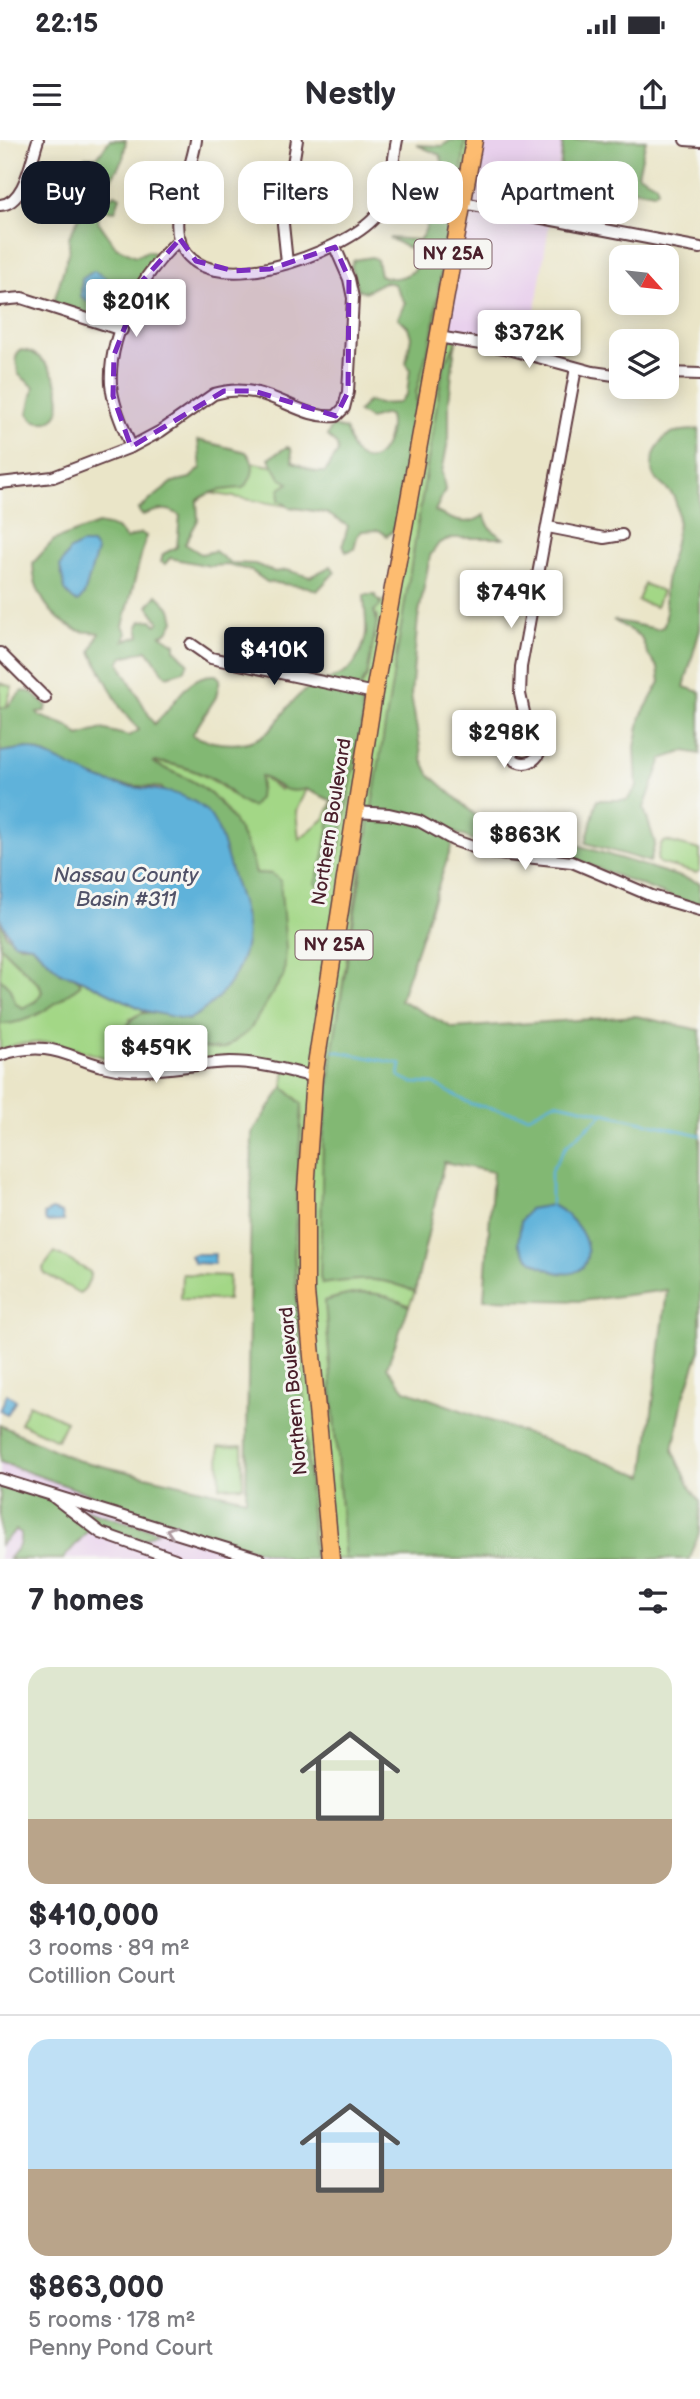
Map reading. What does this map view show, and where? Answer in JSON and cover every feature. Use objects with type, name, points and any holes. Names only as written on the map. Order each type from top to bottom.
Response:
[{"type":"main road","name":"Northern Boulevard","points":[[463,203],[474,140]]},
{"type":"main road","name":"Northern Boulevard","points":[[331,1559],[306,1292],[306,1190],[314,1077],[374,693],[459,224]]},
{"type":"street","points":[[0,205],[8,205],[16,198],[38,140]]},
{"type":"street","points":[[196,140],[181,205],[180,239],[196,261],[213,268],[258,271],[335,247],[365,228],[381,210],[397,140]]},
{"type":"street","points":[[287,263],[283,224],[297,140]]},
{"type":"street","points":[[685,140],[700,141]]},
{"type":"street","points":[[463,203],[700,248]]},
{"type":"street","points":[[131,447],[117,412],[111,385],[111,370],[122,330],[143,279],[180,239]]},
{"type":"street","points":[[0,484],[41,481],[131,447],[161,431],[207,398],[224,391],[254,391],[328,416],[339,414],[348,392],[353,298],[349,279],[335,247]]},
{"type":"street","points":[[0,300],[22,299],[122,330]]},
{"type":"street","points":[[438,337],[505,348],[576,368],[609,374]]},
{"type":"street","points":[[528,732],[520,694],[521,667],[576,368]]},
{"type":"street","points":[[679,373],[700,374]]},
{"type":"street","points":[[548,527],[604,538],[622,535]]},
{"type":"street","points":[[191,644],[211,659],[374,693]]},
{"type":"street","points":[[0,653],[46,698]]},
{"type":"street","points":[[355,812],[412,819],[433,827],[453,840],[490,853],[572,862],[652,896],[700,910]]},
{"type":"street","points":[[0,1055],[19,1049],[50,1048],[122,1070],[230,1062],[262,1065],[314,1077]]},
{"type":"street","points":[[0,1479],[260,1559]]},
{"type":"street","points":[[55,1498],[100,1533],[175,1559]]},
{"type":"highlighted area","points":[[180,239],[196,261],[234,271],[270,269],[335,247],[349,279],[348,392],[336,416],[254,391],[224,391],[131,447],[113,396],[114,355],[143,280]]},
{"type":"shaded area","points":[[474,140],[563,140],[560,161],[477,161],[477,224],[549,224],[530,342],[507,338],[505,348],[438,337],[459,224],[463,224],[463,200]]},
{"type":"shaded area","points":[[0,1462],[223,1542],[292,1559],[0,1559]]},
{"type":"green space","points":[[110,140],[126,140],[123,159],[110,181],[110,161],[90,161],[86,157],[97,157]]},
{"type":"green space","points":[[451,140],[465,140],[463,161],[442,161],[440,155],[417,145],[442,146]]},
{"type":"green space","points":[[465,140],[474,140],[463,200]]},
{"type":"green space","points":[[563,140],[646,140],[638,174],[638,161],[561,161]]},
{"type":"green space","points":[[638,174],[656,184],[658,190],[654,193],[638,190]]},
{"type":"green space","points":[[115,194],[120,197],[115,211],[110,210],[110,197]]},
{"type":"green space","points":[[76,224],[100,224],[116,247],[136,256],[148,251],[156,254],[122,330],[52,308],[69,251],[69,237]]},
{"type":"green space","points":[[427,224],[449,224],[434,327],[416,393],[416,419],[394,530],[387,536],[379,530],[362,531],[357,536],[354,549],[346,552],[343,544],[348,526],[326,513],[289,507],[279,500],[280,489],[289,483],[280,478],[269,458],[287,447],[291,449],[293,462],[316,472],[325,472],[338,452],[337,445],[327,436],[332,426],[345,429],[354,452],[364,459],[378,456],[383,449],[389,432],[389,416],[386,414],[370,419],[358,412],[368,401],[379,404],[398,403],[407,394],[410,369],[406,363],[411,337],[408,327],[398,318],[405,303],[394,284],[384,282],[365,292],[358,290],[351,266],[354,260],[372,257],[377,260],[380,275],[397,278],[408,275],[420,262],[417,252],[389,238],[419,240]]},
{"type":"green space","points":[[449,224],[459,224],[438,336],[457,340],[441,395],[429,455],[373,813],[361,860],[323,1140],[322,1283],[381,1281],[415,1292],[409,1306],[387,1296],[368,1293],[325,1301],[345,1559],[314,1559],[294,1254],[302,1104],[283,1087],[285,1066],[244,1058],[131,1065],[51,1042],[18,1044],[0,1050],[0,1024],[22,1021],[52,1006],[80,985],[74,976],[146,1011],[130,1019],[142,1044],[223,1049],[280,912],[280,880],[272,874],[256,873],[240,832],[218,803],[188,781],[150,762],[193,771],[230,794],[261,788],[260,776],[280,790],[367,676],[377,617],[374,612],[381,605],[380,601],[389,602],[403,527],[204,492],[209,455],[361,482],[404,472],[418,405],[416,393],[424,355],[434,327]],"holes":[[[306,789],[332,801],[324,819],[299,839],[296,811]]]},
{"type":"green space","points":[[455,343],[449,402],[449,436],[442,472],[445,490],[435,511],[453,520],[466,522],[484,515],[490,528],[503,538],[453,538],[439,543],[430,556],[418,618],[411,695],[422,759],[429,774],[483,822],[580,846],[700,883],[700,905],[674,898],[571,858],[496,849],[456,833],[400,1000],[453,1028],[636,1016],[700,1030],[700,1350],[683,1399],[673,1450],[691,1489],[700,1501],[699,1533],[690,1559],[345,1559],[325,1301],[368,1293],[387,1296],[409,1306],[387,1367],[405,1390],[644,1476],[667,1290],[581,1301],[484,1299],[493,1172],[444,1162],[415,1292],[381,1281],[359,1280],[322,1284],[320,1277],[323,1140],[334,1041],[443,368]]},
{"type":"green space","points":[[19,350],[34,353],[54,376],[59,391],[59,405],[56,416],[47,422],[33,420],[28,413],[34,387],[18,374],[16,357]]},
{"type":"green space","points":[[699,429],[700,629],[684,687],[700,692],[700,754],[685,751],[662,759],[644,808],[655,843],[650,862],[586,843],[597,800],[627,800],[637,787],[635,747],[641,716],[660,682],[658,668],[648,655],[641,637],[613,620],[657,629],[665,623],[665,590],[678,514],[673,495],[653,474],[653,460],[658,447],[667,436],[675,432]]},
{"type":"green space","points":[[198,440],[246,452],[252,461],[253,470],[250,480],[243,488],[213,492],[197,501],[198,520],[185,544],[201,554],[215,551],[230,563],[255,564],[275,572],[287,570],[310,577],[331,566],[335,572],[317,591],[308,587],[267,582],[250,570],[227,565],[210,566],[170,558],[165,564],[161,562],[163,554],[177,547],[180,516],[166,510],[142,515],[138,510],[173,482],[190,478],[201,468]]},
{"type":"green space","points":[[98,524],[117,528],[126,539],[141,533],[146,536],[123,626],[127,633],[124,641],[140,636],[138,626],[141,621],[152,620],[156,625],[159,622],[148,606],[157,595],[171,609],[174,621],[168,632],[161,635],[175,644],[175,649],[188,663],[184,671],[166,676],[147,650],[123,657],[119,663],[154,724],[188,685],[205,676],[216,675],[220,679],[216,697],[192,735],[212,742],[234,744],[255,740],[273,727],[303,692],[351,668],[366,636],[364,595],[375,595],[381,605],[374,611],[377,621],[367,676],[361,684],[363,720],[332,887],[326,891],[315,883],[323,860],[333,801],[306,789],[287,790],[261,776],[259,798],[252,807],[216,781],[201,774],[177,765],[152,762],[192,781],[215,798],[233,820],[247,846],[256,873],[272,874],[280,880],[286,949],[284,975],[249,1031],[223,1049],[142,1044],[129,1036],[126,1028],[131,1020],[145,1013],[162,1013],[188,1020],[162,788],[113,784],[65,767],[43,753],[28,748],[0,752],[0,707],[6,708],[22,691],[31,692],[47,706],[45,711],[37,712],[40,716],[68,726],[79,736],[102,729],[129,736],[139,730],[120,707],[91,652],[99,633],[77,630],[59,619],[40,594],[34,574],[33,563],[54,540]]},
{"type":"green space","points":[[644,584],[662,591],[656,607],[638,601]]},
{"type":"green space","points":[[0,683],[12,687],[6,708],[0,707]]},
{"type":"green space","points":[[523,738],[529,738],[534,746],[532,752],[523,754],[518,749],[518,743]]},
{"type":"green space","points":[[666,841],[700,850],[700,871],[696,873],[659,863],[657,859],[661,844]]},
{"type":"green space","points":[[0,919],[6,935],[20,945],[31,945],[61,973],[74,976],[80,985],[33,1017],[0,1024],[0,978],[9,987],[16,1004],[23,1008],[36,1001],[42,992],[40,985],[0,946]]},
{"type":"green space","points":[[0,946],[40,986],[42,993],[36,1001],[23,1008],[16,1004],[9,987],[0,978]]},
{"type":"green space","points":[[283,1087],[302,1104],[294,1254],[314,1559],[292,1559],[223,1542],[0,1462],[0,1425],[76,1460],[246,1499],[252,1133]]},
{"type":"green space","points":[[55,1252],[90,1272],[88,1284],[82,1292],[79,1293],[44,1273],[43,1268]]},
{"type":"green space","points":[[182,1274],[229,1276],[228,1300],[181,1299]]},
{"type":"green space","points":[[29,1404],[66,1421],[57,1440],[20,1423]]},
{"type":"green space","points":[[242,1446],[243,1486],[220,1487],[219,1447]]},
{"type":"green space","points":[[0,1485],[158,1531],[143,1540],[93,1525],[63,1559],[8,1559],[19,1546],[21,1533],[16,1530],[0,1545]]},
{"type":"water","points":[[94,271],[118,285],[122,295],[115,310],[87,301],[81,296],[82,279]]},
{"type":"water","points":[[81,544],[92,544],[97,551],[84,595],[78,602],[65,590],[60,566],[69,551]]},
{"type":"water","name":"Nassau County Basin #311","points":[[28,748],[111,783],[180,795],[208,812],[222,842],[241,903],[247,933],[243,954],[233,978],[218,998],[199,1014],[188,1020],[146,1011],[74,976],[61,973],[31,945],[13,942],[0,919],[0,752]]},
{"type":"water","points":[[552,1205],[569,1217],[580,1230],[586,1244],[587,1257],[583,1267],[573,1273],[559,1273],[541,1266],[527,1256],[518,1243],[521,1221],[529,1209]]},
{"type":"water","points":[[52,1210],[62,1213],[64,1221],[46,1222],[44,1214]]},
{"type":"water","points":[[215,1254],[214,1264],[194,1263],[190,1256]]},
{"type":"water","points":[[7,1394],[16,1400],[7,1415],[0,1410]]},
{"type":"waterway","points":[[335,1051],[401,1064],[399,1076],[413,1083],[434,1084],[471,1104],[529,1116],[555,1102],[700,1135]]},
{"type":"waterway","points":[[551,1209],[551,1171],[567,1145],[603,1114]]}]
